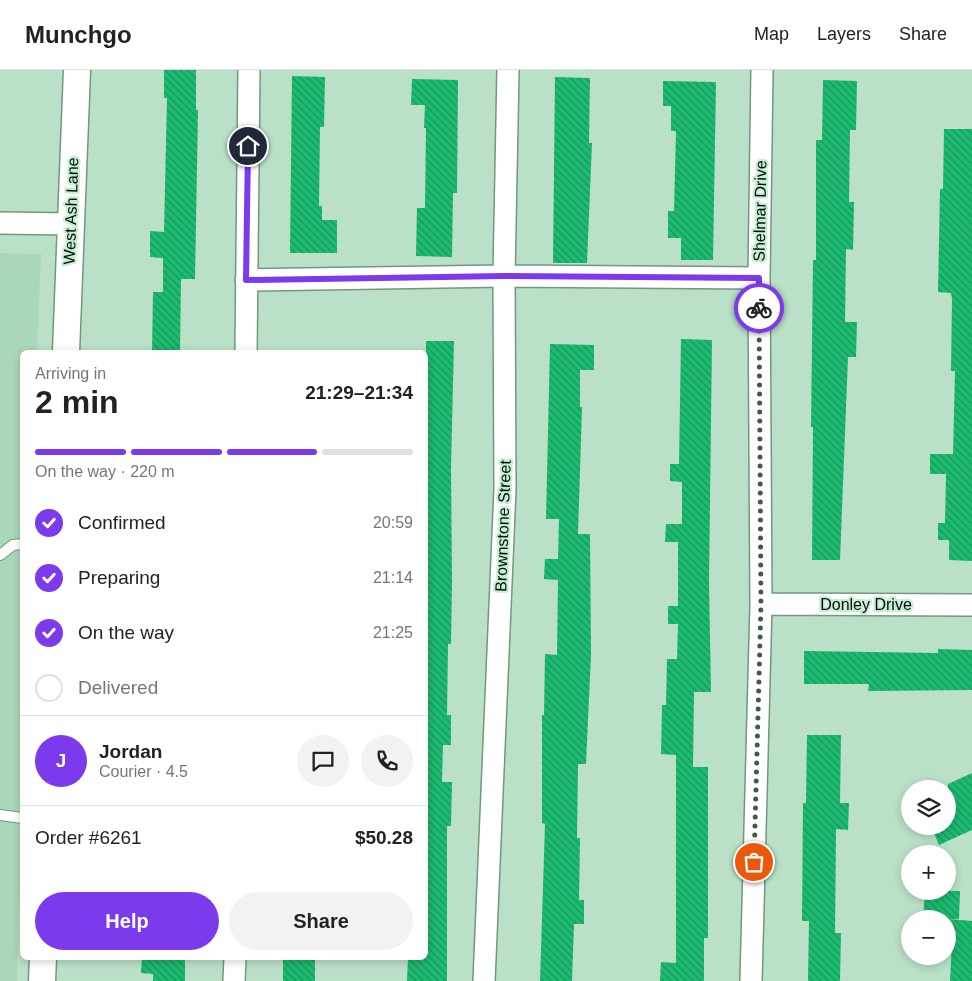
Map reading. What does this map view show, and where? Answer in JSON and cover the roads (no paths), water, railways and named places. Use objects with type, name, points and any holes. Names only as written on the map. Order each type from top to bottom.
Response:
[{"type":"street","name":"West Ash Lane","points":[[66,350],[77,70]]},
{"type":"street","points":[[246,350],[249,70]]},
{"type":"street","name":"Brownstone Street","points":[[484,981],[505,489],[504,276],[508,70]]},
{"type":"street","name":"Shelmar Drive","points":[[752,981],[761,604],[759,278],[762,70]]},
{"type":"street","points":[[0,223],[71,224]]},
{"type":"street","points":[[246,280],[504,276],[759,278]]},
{"type":"street","name":"Donley Drive","points":[[761,604],[972,604]]},
{"type":"street","points":[[42,981],[43,960]]},
{"type":"street","points":[[234,981],[235,960]]},
{"type":"lane","points":[[0,555],[13,545],[20,544]]},
{"type":"lane","points":[[0,815],[20,818]]}]
